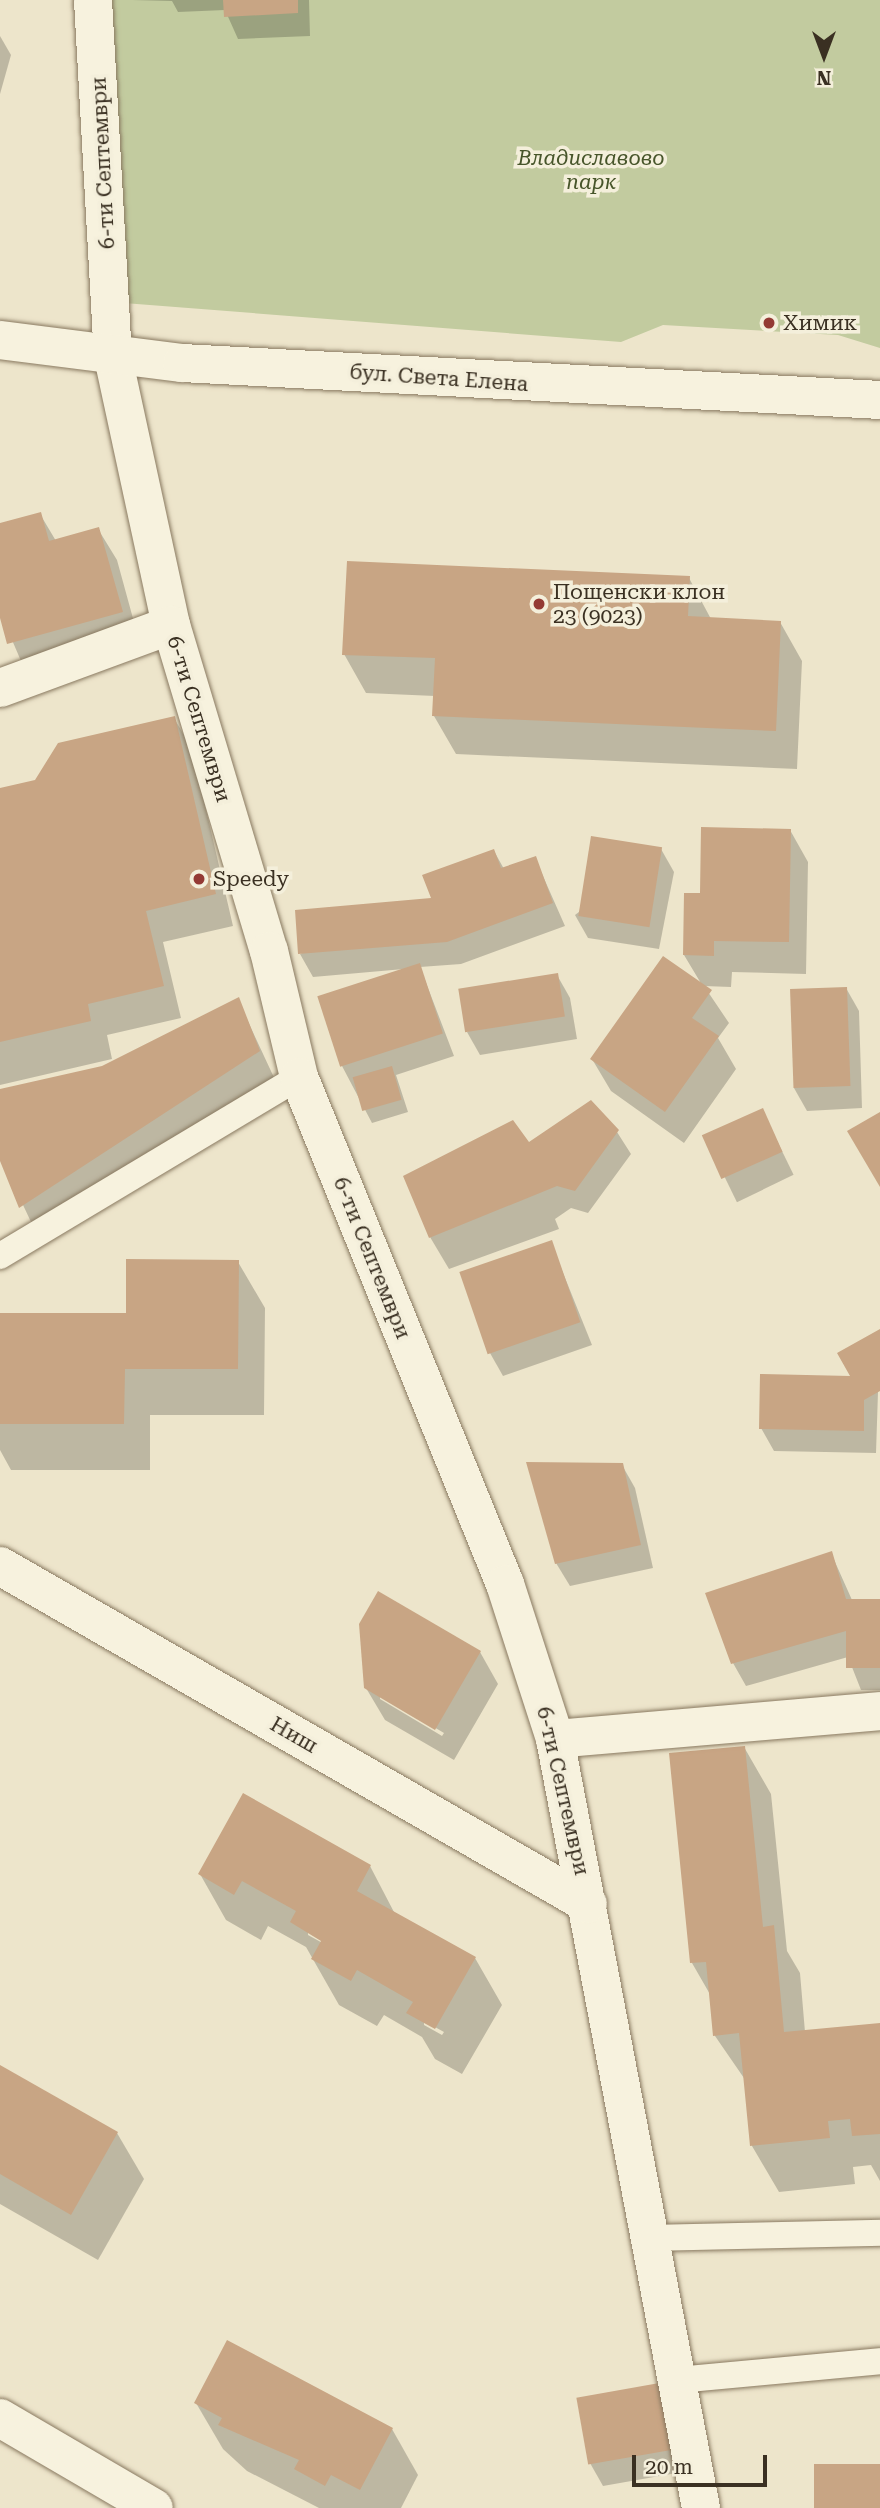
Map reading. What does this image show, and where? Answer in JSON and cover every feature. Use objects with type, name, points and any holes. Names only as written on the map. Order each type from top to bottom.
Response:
[{"type":"street","name":"6-ти Септември","points":[[93,0],[113,357],[171,625],[269,951],[299,1077],[505,1584],[555,1739],[589,1904],[701,2508]]},
{"type":"street","name":"бул. Света Елена","points":[[0,340],[113,357],[880,400]]},
{"type":"street","points":[[0,688],[171,625]]},
{"type":"street","name":"Ниш","points":[[0,1566],[589,1904]]},
{"type":"street","points":[[555,1739],[880,1711]]},
{"type":"street","points":[[0,2418],[154,2508]]},
{"type":"lane","points":[[0,1256],[299,1077]]},
{"type":"lane","points":[[651,2238],[880,2233]]},
{"type":"lane","points":[[677,2380],[880,2361]]},
{"type":"green space","name":"Владиславово парк","points":[[89,0],[880,0],[880,348],[838,335],[663,325],[621,342],[111,302]]},
{"type":"building","points":[[223,0],[298,0],[298,13],[224,17]]},
{"type":"building","points":[[41,512],[49,541],[99,527],[123,612],[7,644],[0,618],[0,523]]},
{"type":"building","points":[[347,561],[690,576],[688,616],[781,621],[776,731],[432,716],[435,658],[342,655]]},
{"type":"building","points":[[175,716],[216,894],[146,911],[164,986],[88,1004],[91,1021],[0,1042],[0,788],[35,780],[58,743]]},
{"type":"building","points":[[701,827],[791,829],[789,942],[714,941],[714,956],[683,955],[684,893],[700,893]]},
{"type":"building","points":[[591,836],[662,847],[649,927],[578,916]]},
{"type":"building","points":[[494,849],[501,868],[536,856],[553,903],[447,942],[298,954],[295,910],[431,898],[422,875]]},
{"type":"building","points":[[663,956],[712,990],[692,1018],[719,1036],[665,1112],[590,1059]]},
{"type":"building","points":[[420,963],[443,1033],[340,1067],[317,996]]},
{"type":"building","points":[[558,973],[565,1016],[465,1032],[458,989]]},
{"type":"building","points":[[847,987],[850,1086],[793,1088],[790,989]]},
{"type":"building","points":[[239,997],[260,1051],[19,1208],[0,1161],[0,1089],[102,1066]]},
{"type":"building","points":[[392,1066],[402,1100],[362,1111],[353,1077]]},
{"type":"building","points":[[591,1100],[619,1130],[575,1191],[557,1186],[429,1238],[403,1176],[513,1120],[529,1142]]},
{"type":"building","points":[[763,1108],[783,1152],[721,1179],[702,1135]]},
{"type":"building","points":[[880,1112],[880,1187],[847,1131]]},
{"type":"building","points":[[552,1240],[580,1322],[488,1354],[459,1272]]},
{"type":"building","points":[[126,1259],[239,1260],[238,1369],[125,1369],[124,1424],[0,1424],[0,1313],[126,1313]]},
{"type":"building","points":[[880,1329],[880,1391],[864,1400],[864,1431],[759,1429],[760,1374],[850,1376],[837,1353]]},
{"type":"building","points":[[526,1462],[623,1463],[641,1545],[555,1564]]},
{"type":"building","points":[[832,1551],[846,1599],[880,1599],[880,1668],[846,1668],[846,1631],[731,1664],[705,1593]]},
{"type":"building","points":[[378,1591],[481,1651],[435,1730],[364,1688],[359,1624]]},
{"type":"building","points":[[745,1746],[763,1927],[774,1925],[784,2032],[880,2023],[880,2134],[852,2136],[850,2119],[828,2121],[830,2138],[750,2146],[739,2033],[713,2036],[706,1962],[690,1963],[669,1753]]},
{"type":"building","points":[[243,1793],[371,1865],[357,1891],[476,1957],[435,2029],[406,2013],[413,2002],[357,1970],[351,1981],[311,1959],[321,1941],[290,1922],[296,1911],[242,1881],[234,1895],[198,1874]]},
{"type":"building","points":[[0,2065],[118,2132],[71,2215],[0,2174]]},
{"type":"building","points":[[227,2340],[393,2428],[360,2490],[331,2475],[325,2486],[294,2469],[299,2460],[218,2425],[222,2418],[194,2403]]},
{"type":"building","points":[[665,2382],[677,2449],[588,2465],[576,2398]]},
{"type":"building","points":[[814,2464],[880,2464],[880,2508],[814,2508]]},
{"type":"place","name":"Химик","points":[[769,323]]},
{"type":"place","name":"Пощенски клон 23 (9023)","points":[[539,604]]},
{"type":"place","name":"Speedy","points":[[199,879]]}]
